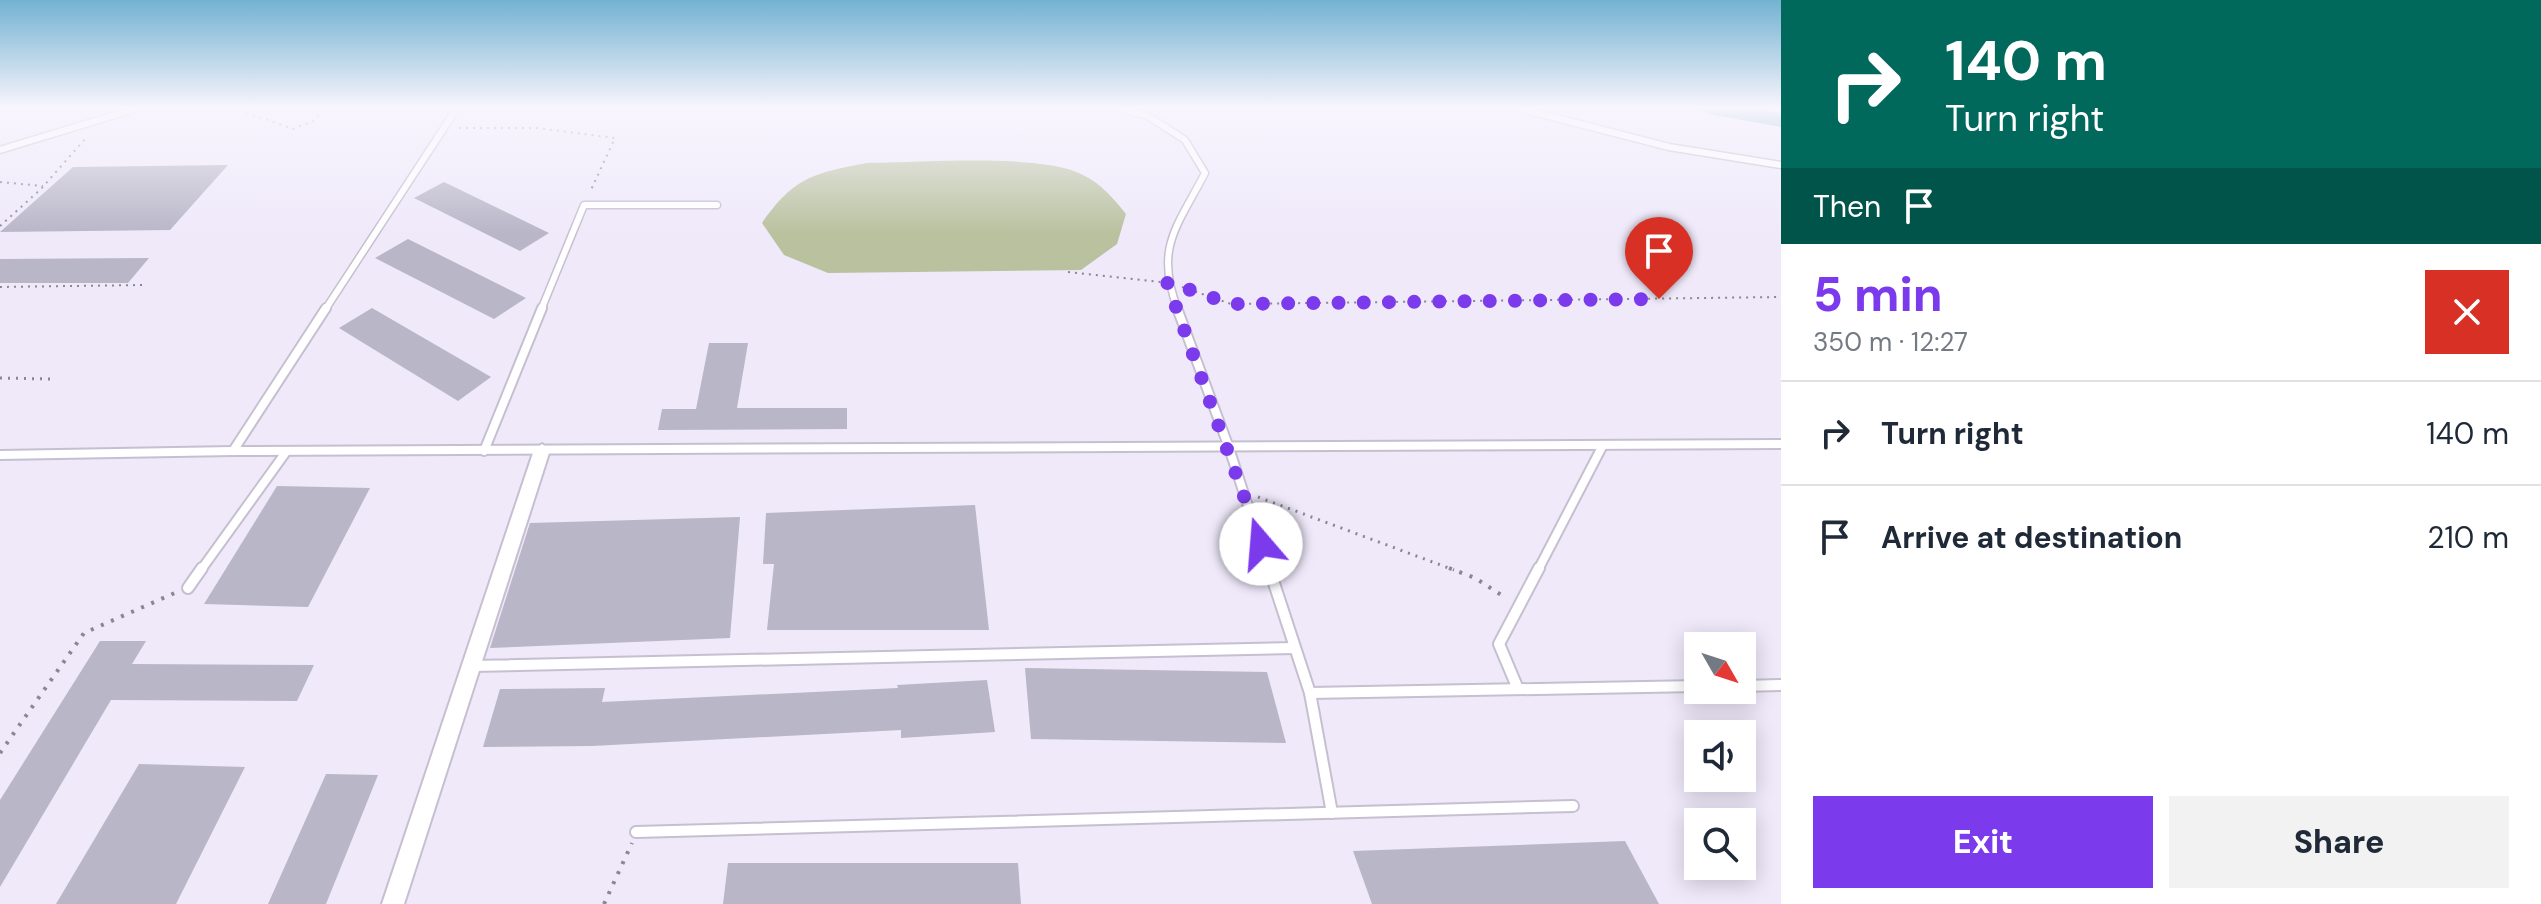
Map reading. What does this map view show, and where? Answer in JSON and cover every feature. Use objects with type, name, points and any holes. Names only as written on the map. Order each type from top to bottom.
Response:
[{"type":"street","points":[[393,904],[542,450]]},
{"type":"lane","points":[[233,451],[429,150]]},
{"type":"lane","points":[[1191,150],[1205,173],[1168,243],[1167,282],[1228,445],[1310,693],[1332,813]]},
{"type":"lane","points":[[1689,150],[1781,165]]},
{"type":"lane","points":[[484,451],[584,205],[717,205]]},
{"type":"lane","points":[[0,455],[233,451],[1781,444]]},
{"type":"lane","points":[[1518,689],[1499,644],[1603,445]]},
{"type":"lane","points":[[188,588],[286,452]]},
{"type":"lane","points":[[471,666],[1295,648]]},
{"type":"lane","points":[[1756,686],[1781,685]]},
{"type":"lane","points":[[1310,693],[1684,686]]},
{"type":"lane","points":[[636,832],[1573,806]]},
{"type":"path","points":[[0,226],[43,186],[75,150]]},
{"type":"path","points":[[584,205],[609,150]]},
{"type":"path","points":[[0,182],[43,186]]},
{"type":"path","points":[[1068,272],[1167,282],[1231,304],[1781,297]]},
{"type":"path","points":[[0,287],[143,285]]},
{"type":"path","points":[[0,378],[50,379]]},
{"type":"path","points":[[1243,492],[1475,578],[1519,606]]},
{"type":"path","points":[[0,753],[84,633],[188,588]]},
{"type":"path","points":[[604,904],[636,832]]},
{"type":"green space","points":[[1009,161],[1062,167],[1095,182],[1126,214],[1117,244],[1081,270],[828,273],[784,255],[762,223],[784,196],[795,186],[819,174],[867,163]]},
{"type":"building","points":[[228,165],[170,230],[0,232],[73,167]]},
{"type":"building","points":[[444,182],[549,233],[520,251],[414,198]]},
{"type":"building","points":[[408,239],[526,298],[494,319],[375,258]]},
{"type":"building","points":[[149,258],[128,283],[0,283],[0,259]]},
{"type":"building","points":[[372,308],[491,377],[458,401],[339,328]]},
{"type":"building","points":[[709,343],[748,343],[737,408],[847,408],[847,429],[658,430],[662,409],[696,409]]},
{"type":"building","points":[[277,486],[370,488],[308,607],[204,604]]},
{"type":"building","points":[[975,505],[989,630],[767,630],[774,564],[763,564],[766,513]]},
{"type":"building","points":[[740,517],[730,638],[490,648],[530,523]]},
{"type":"building","points":[[100,641],[146,641],[132,664],[314,665],[297,701],[111,700],[0,887],[0,800]]},
{"type":"building","points":[[1025,668],[1267,672],[1286,743],[1031,739]]},
{"type":"building","points":[[987,680],[995,732],[901,738],[901,730],[592,746],[483,747],[500,689],[605,688],[602,702],[898,688],[897,685]]},
{"type":"building","points":[[139,764],[245,767],[176,904],[56,904]]},
{"type":"building","points":[[326,774],[378,775],[326,904],[268,904]]},
{"type":"building","points":[[1625,841],[1659,904],[1372,904],[1353,851]]},
{"type":"building","points":[[728,863],[1018,863],[1021,904],[723,904]]},
{"type":"route","points":[[1261,544],[1167,282],[1231,304],[1659,299]]}]
